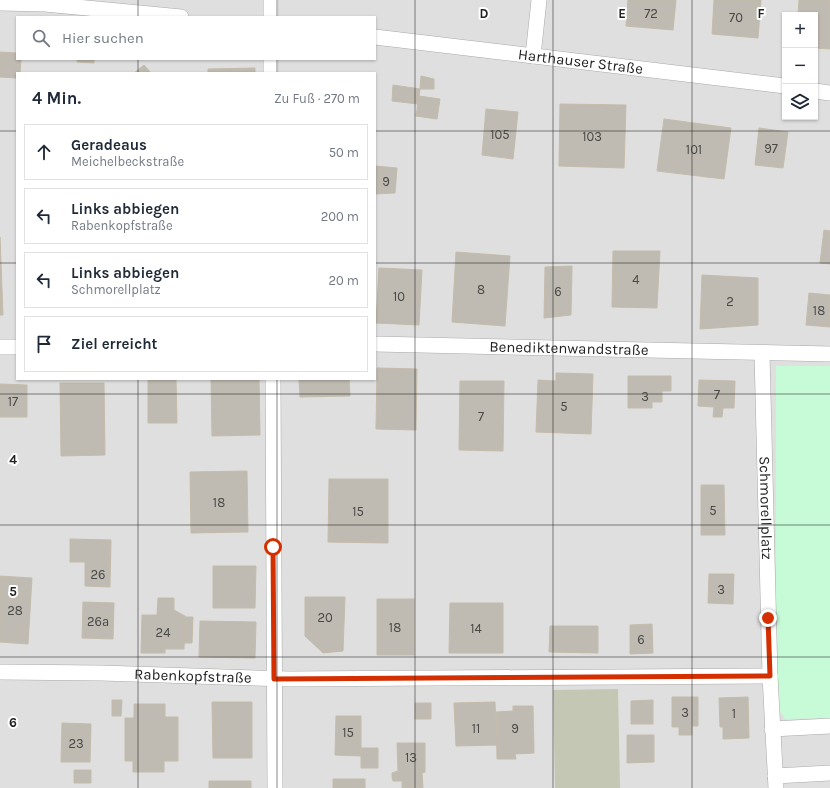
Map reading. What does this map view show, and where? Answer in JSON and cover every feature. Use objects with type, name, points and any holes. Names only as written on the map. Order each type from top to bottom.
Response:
[{"type":"street","points":[[271,0],[271,16]]},
{"type":"street","points":[[533,56],[539,0]]},
{"type":"street","points":[[0,3],[45,4],[171,16]]},
{"type":"street","name":"Harthauser Straße","points":[[376,38],[782,86]]},
{"type":"street","points":[[271,60],[271,72]]},
{"type":"street","points":[[818,91],[830,93]]},
{"type":"street","name":"Benediktenwandstraße","points":[[376,344],[762,354]]},
{"type":"street","points":[[0,347],[16,347]]},
{"type":"street","points":[[762,354],[830,354]]},
{"type":"street","name":"Schmorellplatz","points":[[762,354],[770,676],[775,782],[830,773]]},
{"type":"street","points":[[272,380],[275,788]]},
{"type":"street","name":"Rabenkopfstraße","points":[[0,672],[101,673],[274,679],[770,676]]},
{"type":"street","points":[[772,729],[830,726]]},
{"type":"shaded area","points":[[0,0],[830,0],[830,788],[0,788]]},
{"type":"shaded area","points":[[618,689],[620,788],[555,788],[553,690]]},
{"type":"green space","points":[[776,366],[830,366],[830,718],[785,719],[776,704]]},
{"type":"building","points":[[628,0],[676,0],[673,30],[626,26]]},
{"type":"building","points":[[714,0],[761,0],[758,38],[712,34]]},
{"type":"building","points":[[799,0],[830,0],[830,49],[818,48],[818,12],[798,12]]},
{"type":"building","points":[[0,52],[16,53],[16,60],[21,60],[20,72],[16,72],[16,78],[0,77]]},
{"type":"building","points":[[77,60],[94,60],[94,63],[77,62]]},
{"type":"building","points":[[144,65],[150,72],[135,72]]},
{"type":"building","points":[[255,68],[255,72],[208,72],[208,69]]},
{"type":"building","points":[[421,76],[434,79],[434,89],[420,89]]},
{"type":"building","points":[[393,85],[420,89],[418,104],[392,101]]},
{"type":"building","points":[[419,96],[440,99],[437,119],[416,116]]},
{"type":"building","points":[[560,104],[626,105],[624,168],[559,166]]},
{"type":"building","points":[[486,109],[518,112],[513,159],[482,155]]},
{"type":"building","points":[[664,119],[731,128],[724,179],[657,171]]},
{"type":"building","points":[[759,128],[788,132],[783,168],[755,165]]},
{"type":"building","points":[[376,166],[397,168],[395,193],[376,194]]},
{"type":"building","points":[[824,230],[830,231],[830,264],[820,263]]},
{"type":"building","points":[[0,237],[3,315],[0,315]]},
{"type":"building","points":[[613,251],[660,251],[657,308],[612,307]]},
{"type":"building","points":[[456,252],[510,256],[505,326],[452,322]]},
{"type":"building","points":[[572,266],[571,315],[544,318],[545,267]]},
{"type":"building","points":[[379,268],[422,270],[419,325],[376,323]]},
{"type":"building","points":[[702,275],[758,278],[758,325],[700,329]]},
{"type":"building","points":[[809,293],[830,295],[830,327],[806,325]]},
{"type":"building","points":[[377,368],[417,369],[416,430],[376,429]]},
{"type":"building","points":[[556,373],[593,374],[591,434],[536,432],[538,380],[556,381]]},
{"type":"building","points":[[628,376],[671,376],[671,391],[662,391],[662,402],[652,402],[652,408],[628,408]]},
{"type":"building","points":[[148,380],[176,380],[177,423],[148,423]]},
{"type":"building","points":[[211,380],[259,380],[260,435],[212,436]]},
{"type":"building","points":[[299,380],[349,380],[350,396],[300,397]]},
{"type":"building","points":[[699,380],[735,381],[734,408],[723,408],[722,417],[713,417],[714,407],[698,406]]},
{"type":"building","points":[[460,381],[504,381],[503,451],[459,450]]},
{"type":"building","points":[[60,383],[104,383],[105,455],[61,456]]},
{"type":"building","points":[[0,384],[27,385],[27,417],[0,417]]},
{"type":"building","points":[[247,471],[248,532],[191,533],[190,472]]},
{"type":"building","points":[[329,479],[388,479],[388,543],[328,542]]},
{"type":"building","points":[[701,485],[724,485],[725,535],[701,535]]},
{"type":"building","points":[[70,539],[111,540],[110,587],[85,586],[85,562],[70,562]]},
{"type":"building","points":[[213,566],[256,566],[255,608],[213,608]]},
{"type":"building","points":[[709,574],[734,574],[733,604],[708,603]]},
{"type":"building","points":[[0,576],[32,578],[28,644],[0,642]]},
{"type":"building","points":[[305,597],[345,597],[343,651],[323,653],[305,636]]},
{"type":"building","points":[[158,598],[174,598],[174,610],[185,616],[184,649],[165,649],[165,653],[141,653],[142,615],[157,615]]},
{"type":"building","points":[[377,599],[414,599],[414,655],[377,655]]},
{"type":"building","points":[[83,602],[114,603],[113,639],[82,638]]},
{"type":"building","points":[[450,603],[503,603],[503,653],[449,653]]},
{"type":"building","points":[[185,617],[193,617],[192,643],[184,643]]},
{"type":"building","points":[[200,621],[256,622],[255,658],[199,657]]},
{"type":"building","points":[[652,624],[653,653],[630,654],[630,625]]},
{"type":"building","points":[[550,626],[598,626],[598,653],[549,652]]},
{"type":"building","points":[[672,697],[698,697],[698,726],[692,726],[692,735],[679,735],[679,727],[672,727]]},
{"type":"building","points":[[748,697],[749,738],[723,739],[723,727],[720,727],[719,698]]},
{"type":"building","points":[[112,700],[122,700],[121,716],[112,716]]},
{"type":"building","points":[[653,700],[653,724],[631,724],[631,701]]},
{"type":"building","points":[[212,702],[252,702],[252,758],[213,758]]},
{"type":"building","points":[[495,702],[497,745],[456,746],[454,703]]},
{"type":"building","points":[[415,703],[431,703],[431,719],[415,719]]},
{"type":"building","points":[[134,704],[165,704],[165,717],[178,717],[178,761],[164,761],[164,772],[133,772],[133,761],[125,761],[125,718],[134,718]]},
{"type":"building","points":[[513,706],[533,706],[534,753],[515,754],[516,759],[497,759],[496,712],[513,711]]},
{"type":"building","points":[[336,716],[361,716],[361,756],[335,755]]},
{"type":"building","points":[[62,723],[91,724],[90,762],[61,762]]},
{"type":"building","points":[[627,735],[654,735],[654,762],[627,763]]},
{"type":"building","points":[[397,743],[425,743],[425,772],[422,773],[423,788],[402,788],[402,781],[393,781],[392,773],[398,771]]},
{"type":"building","points":[[361,748],[378,748],[378,768],[361,768]]},
{"type":"building","points":[[74,770],[91,770],[91,783],[74,783]]},
{"type":"building","points":[[333,779],[365,779],[365,788],[333,788]]},
{"type":"building","points":[[209,781],[251,781],[251,788],[209,788]]},
{"type":"route","points":[[273,547],[274,679],[770,676],[768,618]]}]
